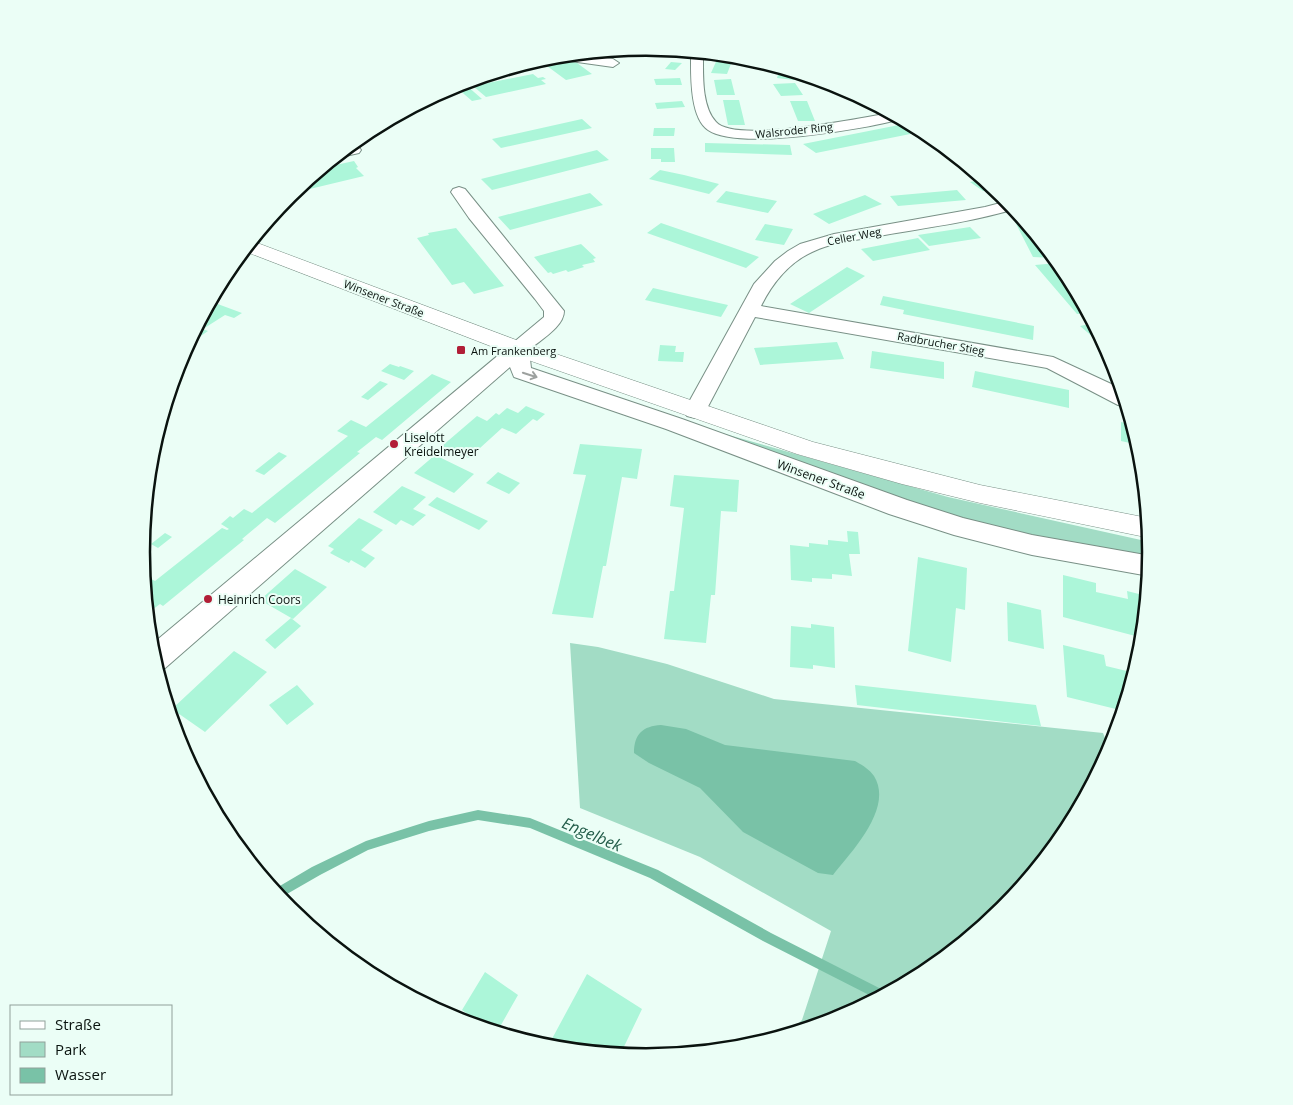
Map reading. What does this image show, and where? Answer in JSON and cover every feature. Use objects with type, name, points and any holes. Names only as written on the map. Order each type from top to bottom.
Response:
[{"type":"main road","name":"Winsener Straße","points":[[254,248],[519,349],[806,448],[902,475],[980,494],[1142,527]]},
{"type":"street","points":[[588,59],[613,63]]},
{"type":"street","name":"Walsroder Ring","points":[[697,59],[701,101],[706,117],[713,127],[725,132],[756,135],[792,132],[885,118]]},
{"type":"street","points":[[161,654],[552,320],[554,311],[459,192]]},
{"type":"street","name":"Celler Weg","points":[[695,411],[763,284],[776,269],[794,256],[821,242],[987,212],[1002,207]]},
{"type":"street","name":"Radbrucher Stieg","points":[[748,310],[1052,363],[1117,395]]},
{"type":"street","name":"Winsener Straße","points":[[519,349],[521,372],[674,424],[898,508],[963,528],[1032,545],[1143,565]]},
{"type":"green space","points":[[697,426],[948,497],[1143,540],[1143,556],[993,528],[918,505]]},
{"type":"green space","points":[[570,643],[598,647],[667,664],[774,699],[1103,733],[1106,740],[1092,772],[1076,801],[1040,855],[1020,880],[974,926],[949,946],[895,982],[866,998],[797,1025],[802,1020],[831,931],[700,857],[580,808]]},
{"type":"water","points":[[661,725],[686,729],[725,745],[855,761],[874,776],[879,788],[879,802],[875,815],[859,842],[833,875],[818,873],[743,832],[700,788],[649,763],[634,753],[634,746],[641,732],[649,727]]},
{"type":"building","points":[[575,61],[592,74],[566,80],[548,67]]},
{"type":"building","points":[[716,61],[731,64],[727,74],[711,73]]},
{"type":"building","points":[[671,62],[682,63],[675,70],[665,69]]},
{"type":"building","points":[[533,74],[538,78],[543,77],[546,79],[541,80],[546,84],[486,97],[475,87]]},
{"type":"building","points":[[778,74],[794,79],[794,80],[777,78]]},
{"type":"building","points":[[680,78],[682,85],[656,85],[654,79]]},
{"type":"building","points":[[731,79],[735,95],[717,95],[714,80]]},
{"type":"building","points":[[795,83],[803,95],[781,96],[773,84]]},
{"type":"building","points":[[471,89],[482,99],[472,101],[462,92]]},
{"type":"building","points":[[723,100],[739,100],[745,125],[728,125]]},
{"type":"building","points":[[682,101],[685,107],[657,109],[655,103]]},
{"type":"building","points":[[790,101],[807,101],[815,121],[798,121]]},
{"type":"building","points":[[582,119],[592,128],[501,148],[492,139]]},
{"type":"building","points":[[898,125],[912,134],[816,153],[803,144]]},
{"type":"building","points":[[654,128],[675,128],[674,136],[653,136]]},
{"type":"building","points":[[705,143],[790,145],[792,155],[705,152]]},
{"type":"building","points":[[651,148],[674,148],[675,162],[661,162],[661,159],[651,159]]},
{"type":"building","points":[[597,150],[609,160],[492,190],[481,179]]},
{"type":"building","points":[[354,161],[358,167],[356,168],[364,176],[309,189],[319,179],[337,165]]},
{"type":"building","points":[[660,170],[719,184],[709,194],[649,179]]},
{"type":"building","points":[[976,181],[986,191],[983,191],[970,182]]},
{"type":"building","points":[[957,190],[966,200],[898,206],[890,196]]},
{"type":"building","points":[[726,191],[777,201],[768,213],[716,202]]},
{"type":"building","points":[[590,193],[603,205],[510,230],[498,217]]},
{"type":"building","points":[[865,195],[882,204],[829,224],[813,214]]},
{"type":"building","points":[[1013,218],[1045,258],[1033,257]]},
{"type":"building","points":[[661,223],[759,257],[746,268],[647,233]]},
{"type":"building","points":[[765,224],[793,229],[784,245],[755,240]]},
{"type":"building","points":[[970,227],[981,238],[929,246],[918,235]]},
{"type":"building","points":[[456,228],[504,286],[474,294],[464,282],[452,285],[417,238],[429,235],[428,233]]},
{"type":"building","points":[[918,238],[930,250],[873,261],[861,249]]},
{"type":"building","points":[[581,244],[596,258],[593,259],[595,262],[582,265],[584,267],[568,272],[566,270],[553,274],[551,272],[548,273],[534,257]]},
{"type":"building","points":[[1050,264],[1081,314],[1077,314],[1035,265]]},
{"type":"building","points":[[847,267],[865,276],[809,313],[790,304]]},
{"type":"building","points":[[653,288],[728,305],[721,317],[645,300]]},
{"type":"building","points":[[883,296],[1034,326],[1033,340],[903,314],[904,310],[880,305]]},
{"type":"building","points":[[217,304],[242,313],[234,318],[225,315],[203,329]]},
{"type":"building","points":[[1087,324],[1094,338],[1080,326]]},
{"type":"building","points":[[203,329],[208,331],[199,337]]},
{"type":"building","points":[[837,342],[844,359],[760,365],[754,348]]},
{"type":"building","points":[[660,345],[676,346],[675,352],[684,352],[683,362],[658,361]]},
{"type":"building","points":[[872,351],[944,362],[944,379],[870,368]]},
{"type":"building","points":[[390,364],[414,371],[404,380],[381,371]]},
{"type":"building","points":[[975,371],[1069,390],[1069,408],[972,387]]},
{"type":"building","points":[[432,374],[451,382],[382,440],[376,437],[357,452],[360,453],[275,523],[267,518],[242,539],[244,540],[163,606],[160,604],[153,609],[151,579],[155,581],[222,528],[229,529],[221,524],[230,516],[233,518],[244,509],[252,513],[348,436],[337,431],[351,420],[366,427]]},
{"type":"building","points":[[380,381],[388,384],[368,400],[361,397]]},
{"type":"building","points":[[526,406],[545,414],[537,421],[533,419],[516,434],[502,428],[469,458],[442,446],[477,416],[487,421],[496,413],[499,415],[507,408],[518,413]]},
{"type":"building","points":[[1121,422],[1126,423],[1130,443],[1121,441]]},
{"type":"building","points":[[580,444],[642,449],[637,479],[622,477],[606,566],[603,566],[593,618],[552,614],[586,475],[573,474]]},
{"type":"building","points":[[279,452],[287,456],[264,475],[255,471]]},
{"type":"building","points":[[435,455],[474,474],[454,493],[414,473]]},
{"type":"building","points":[[498,472],[520,483],[509,494],[486,483]]},
{"type":"building","points":[[674,475],[739,480],[737,512],[721,511],[715,595],[711,595],[706,643],[664,639],[670,591],[674,591],[684,508],[670,506]]},
{"type":"building","points":[[402,486],[426,497],[413,509],[426,515],[413,526],[401,520],[396,525],[373,512]]},
{"type":"building","points":[[437,497],[488,521],[479,530],[428,505]]},
{"type":"building","points":[[359,518],[383,530],[361,550],[375,558],[365,568],[351,560],[349,563],[330,553],[334,549],[328,546]]},
{"type":"building","points":[[847,531],[858,532],[860,554],[849,554],[852,576],[832,574],[832,579],[812,578],[812,582],[791,580],[790,545],[809,547],[809,543],[828,545],[828,540],[848,542]]},
{"type":"building","points":[[165,533],[172,537],[158,548],[151,544]]},
{"type":"building","points":[[918,557],[967,568],[965,610],[956,608],[951,662],[908,651]]},
{"type":"building","points":[[295,569],[327,587],[293,619],[260,600]]},
{"type":"building","points":[[1063,575],[1096,583],[1096,592],[1128,599],[1127,591],[1141,595],[1135,636],[1063,617]]},
{"type":"building","points":[[1007,602],[1041,610],[1044,649],[1008,641]]},
{"type":"building","points":[[291,618],[301,626],[275,649],[265,640]]},
{"type":"building","points":[[811,624],[834,627],[835,668],[813,665],[813,669],[790,667],[791,626],[811,628]]},
{"type":"building","points":[[1063,645],[1104,655],[1106,666],[1128,671],[1117,709],[1067,697]]},
{"type":"building","points":[[234,651],[267,672],[205,732],[177,713],[175,706]]},
{"type":"building","points":[[297,685],[314,704],[287,725],[269,705]]},
{"type":"building","points":[[855,685],[1036,705],[1041,726],[857,705]]},
{"type":"building","points":[[485,972],[518,995],[500,1026],[470,1016],[462,1010]]},
{"type":"building","points":[[587,974],[642,1009],[623,1048],[582,1045],[552,1039]]},
{"type":"waterway","name":"Engelbek","points":[[283,890],[366,846],[429,826],[478,815],[530,823],[654,874],[767,937],[876,992]]},
{"type":"place","name":"Am Frankenberg","points":[[461,350]]},
{"type":"place","name":"Liselott Kreidelmeyer","points":[[394,444]]},
{"type":"place","name":"Heinrich Coors","points":[[208,599]]}]
